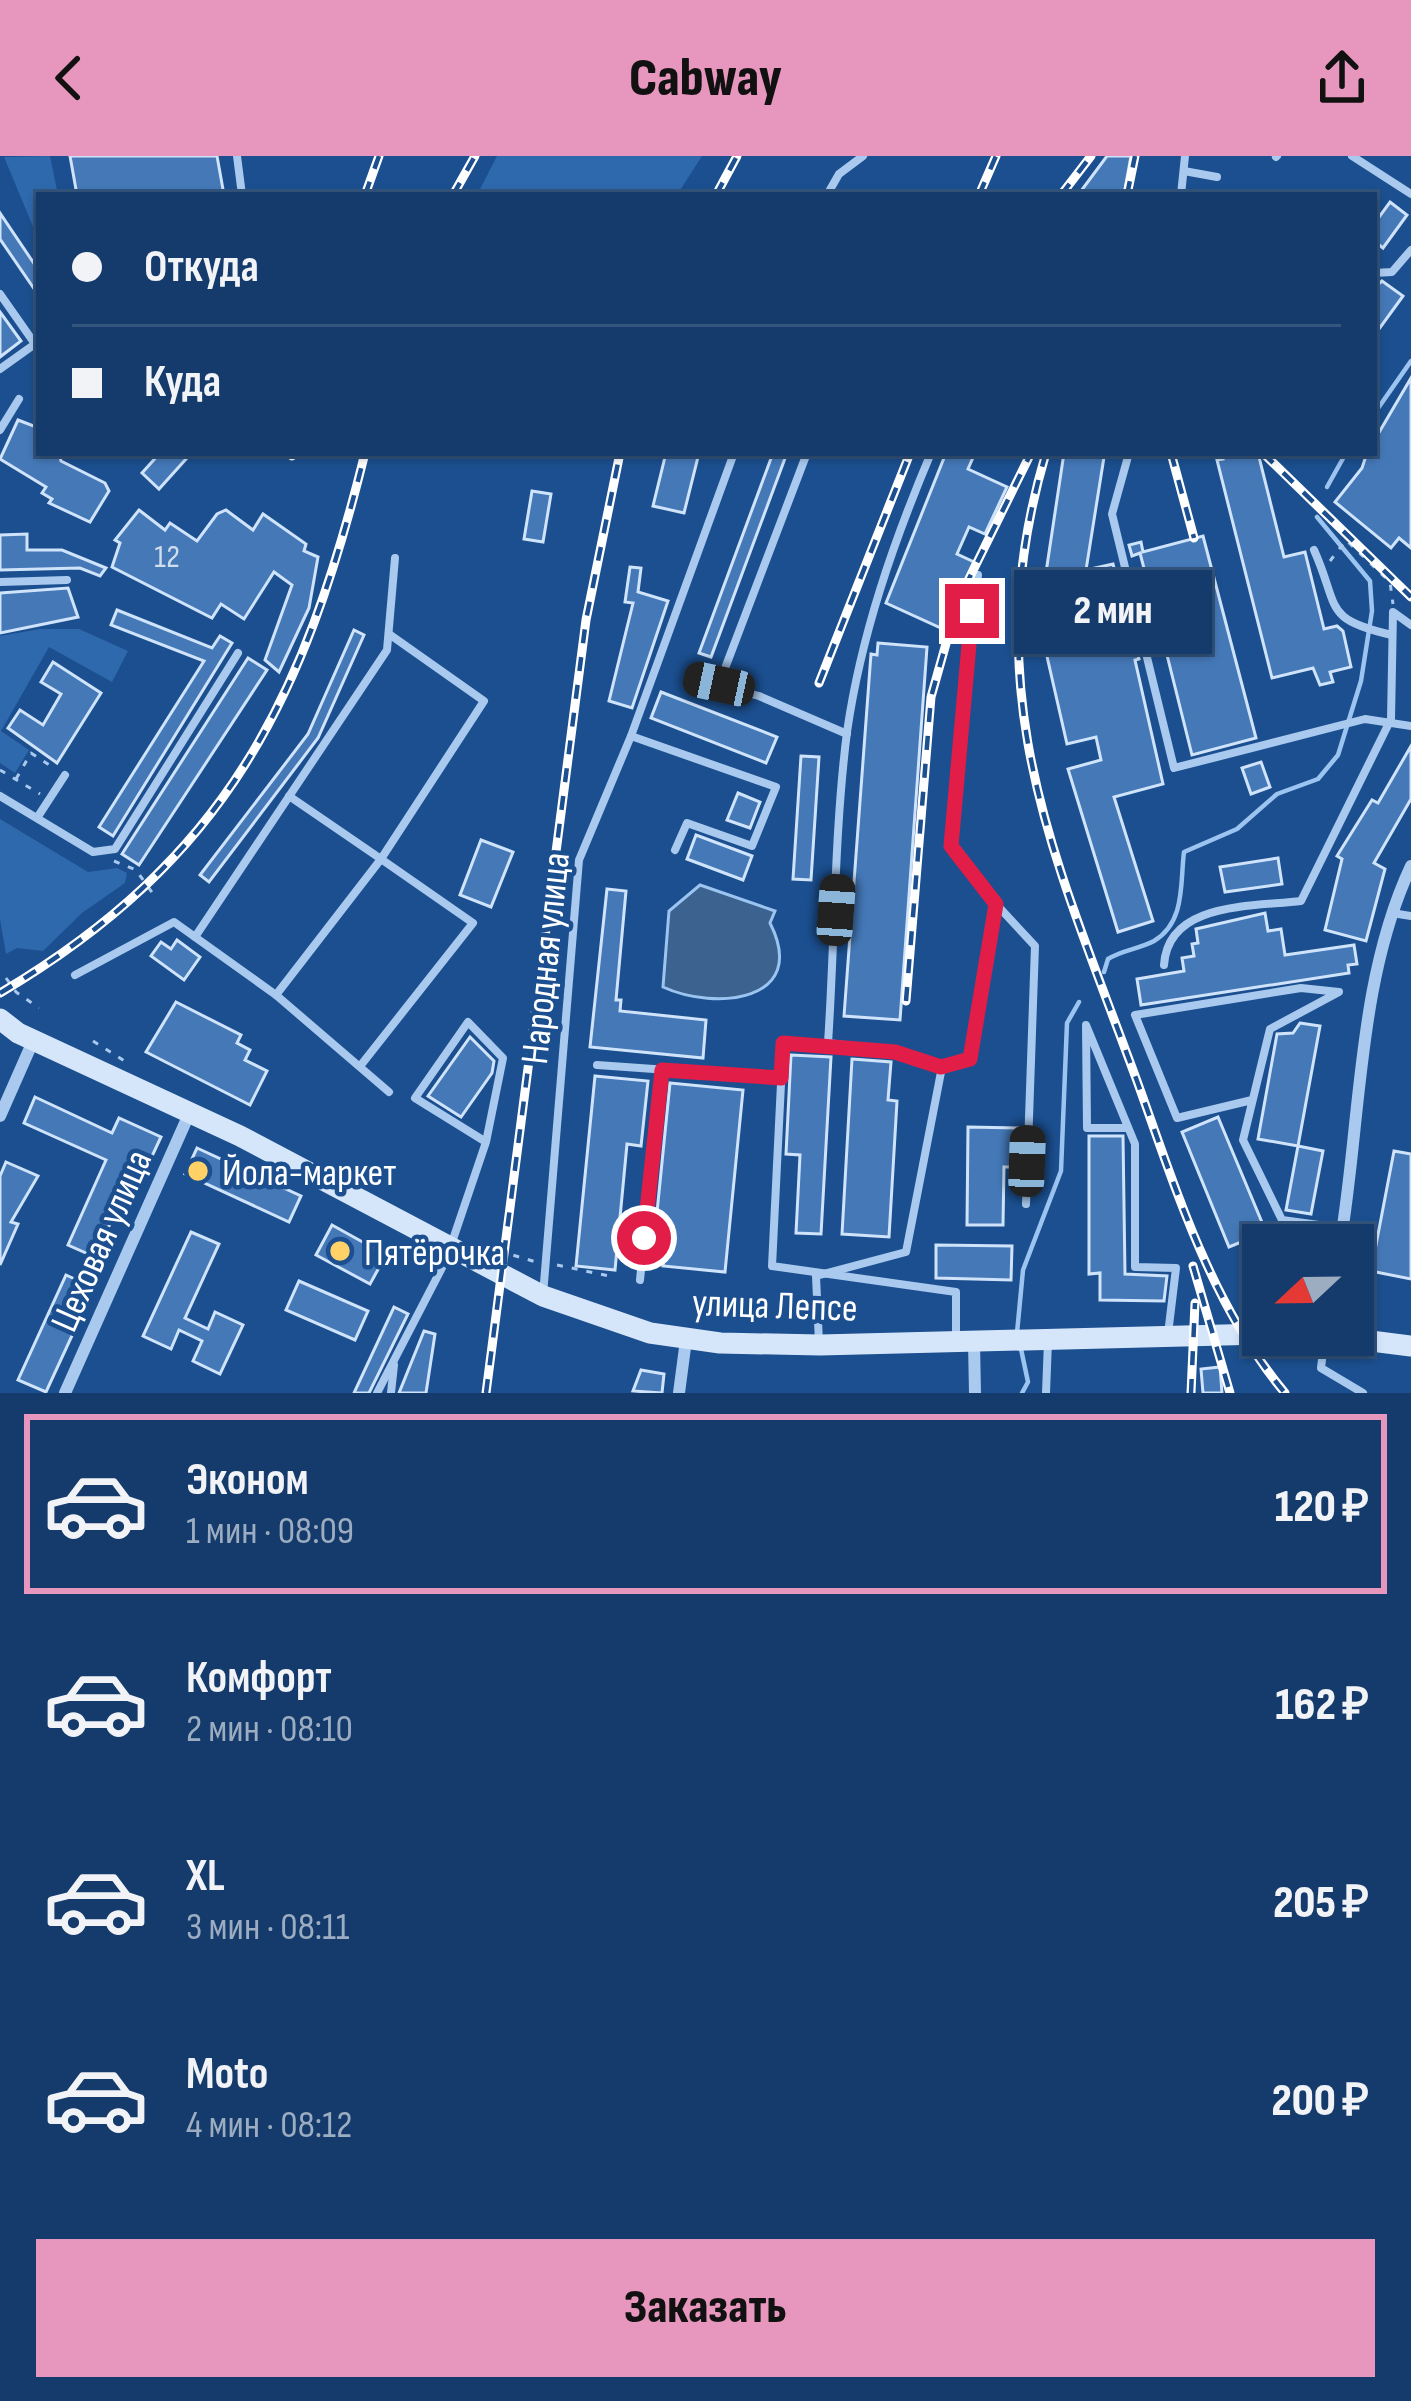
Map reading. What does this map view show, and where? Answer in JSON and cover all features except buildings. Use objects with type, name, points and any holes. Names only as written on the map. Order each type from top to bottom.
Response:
[{"type":"main road","name":"улица Лепсе","points":[[0,1018],[34,1040],[190,1112],[543,1296],[596,1318],[686,1340],[820,1345],[1242,1334]]},
{"type":"main road","points":[[1374,1341],[1411,1346]]},
{"type":"street","points":[[1344,1224],[1371,1020],[1392,913],[1411,866]]},
{"type":"street","points":[[0,1116],[34,1040]]},
{"type":"street","name":"Цеховая улица","points":[[65,1393],[190,1112]]},
{"type":"street","points":[[679,1393],[686,1340]]},
{"type":"street","points":[[974,1342],[975,1393]]},
{"type":"lane","points":[[237,156],[242,192]]},
{"type":"lane","points":[[829,192],[839,174],[862,156]]},
{"type":"lane","points":[[1181,192],[1185,156]]},
{"type":"lane","points":[[1352,156],[1411,194]]},
{"type":"lane","points":[[1184,170],[1216,178]]},
{"type":"lane","points":[[1377,273],[1392,272],[1411,250]]},
{"type":"lane","points":[[0,294],[4,308],[34,344],[0,369]]},
{"type":"lane","points":[[0,430],[19,399]]},
{"type":"lane","name":"Народная улица","points":[[543,1296],[579,860],[631,736],[733,456]]},
{"type":"lane","points":[[719,684],[806,456]]},
{"type":"lane","points":[[828,1042],[847,734],[863,648],[898,533],[930,456]]},
{"type":"lane","points":[[1128,456],[1112,514],[1174,769],[1365,719],[1411,725]]},
{"type":"lane","points":[[1314,550],[1336,614],[1348,624],[1392,635]]},
{"type":"lane","points":[[195,937],[387,650],[395,558]]},
{"type":"lane","points":[[978,575],[951,846],[1035,946],[1026,1204]]},
{"type":"lane","points":[[0,581],[67,580]]},
{"type":"lane","points":[[1393,612],[1411,625]]},
{"type":"lane","points":[[1164,965],[1173,937],[1201,913],[1301,901],[1391,719],[1393,612]]},
{"type":"lane","points":[[276,995],[381,859],[484,701],[389,634]]},
{"type":"lane","points":[[0,796],[93,852],[115,849],[238,653]]},
{"type":"lane","points":[[689,678],[719,684],[847,734]]},
{"type":"lane","points":[[631,736],[776,787],[752,846],[687,824],[674,850]]},
{"type":"lane","points":[[37,818],[64,775]]},
{"type":"lane","points":[[289,796],[473,923],[361,1065]]},
{"type":"lane","points":[[974,1342],[956,1292],[816,1276],[772,1266],[781,1078],[783,1043],[828,1042],[895,1052],[941,1067],[970,1059],[996,904]]},
{"type":"lane","points":[[1392,913],[1411,916]]},
{"type":"lane","points":[[75,975],[174,922],[276,995],[389,1092]]},
{"type":"lane","points":[[1252,1100],[1177,1118],[1135,1015],[1300,988],[1339,992],[1270,1028],[1243,1140],[1282,1220],[1312,1224]]},
{"type":"lane","points":[[377,1393],[451,1245],[486,1142],[503,1058],[468,1022],[415,1098],[486,1142]]},
{"type":"lane","points":[[1128,1128],[1087,1128],[1086,1025],[1135,1144],[1135,1268],[1176,1268],[1168,1336]]},
{"type":"lane","points":[[597,1064],[781,1078]]},
{"type":"lane","points":[[816,1276],[906,1252],[941,1067]]},
{"type":"lane","points":[[640,1280],[662,1070]]},
{"type":"lane","points":[[816,1276],[820,1345]]},
{"type":"lane","points":[[1044,1340],[1046,1393]]},
{"type":"lane","points":[[392,1393],[395,1354]]},
{"type":"lane","points":[[1322,1356],[1321,1368],[1364,1393]]},
{"type":"path","points":[[1333,557],[1346,540],[1390,582],[1393,612]]},
{"type":"path","points":[[16,779],[31,753],[64,775]]},
{"type":"path","points":[[0,770],[49,800]]},
{"type":"path","points":[[93,852],[136,870],[156,898]]},
{"type":"path","points":[[6,978],[16,992],[39,1008]]},
{"type":"path","points":[[93,1041],[126,1062]]},
{"type":"shaded area","points":[[50,156],[57,192],[36,192],[36,234],[4,157]]},
{"type":"shaded area","points":[[497,156],[702,156],[679,192],[479,192]]},
{"type":"shaded area","points":[[79,629],[128,651],[112,682],[49,647],[1,731],[29,750],[15,773],[0,763],[0,636]]},
{"type":"shaded area","points":[[0,819],[88,872],[117,868],[127,873],[125,883],[82,913],[43,951],[17,948],[6,954],[0,919]]},
{"type":"shaded area","points":[[700,885],[775,911],[770,923],[779,949],[777,970],[751,994],[707,998],[663,987],[669,911]]},
{"type":"waterway","points":[[1377,410],[1411,361]]},
{"type":"waterway","points":[[1327,487],[1344,456]]},
{"type":"waterway","points":[[1104,972],[1108,959],[1154,941],[1172,923],[1180,901],[1184,852],[1237,829],[1277,794],[1318,779],[1338,755],[1361,681],[1372,611],[1370,581],[1317,517]]},
{"type":"waterway","points":[[1017,1333],[1023,1270],[1061,1171],[1067,1023],[1079,1002]]},
{"type":"waterway","points":[[1021,1349],[1028,1382],[1022,1393]]},
{"type":"railway","points":[[366,192],[379,156]]},
{"type":"railway","points":[[455,192],[475,156]]},
{"type":"railway","points":[[718,192],[737,156]]},
{"type":"railway","points":[[980,192],[996,156]]},
{"type":"railway","points":[[1063,192],[1091,156]]},
{"type":"railway","points":[[1128,192],[1135,156]]},
{"type":"railway","points":[[0,993],[78,941],[144,887],[199,828],[245,765],[283,697],[314,622],[364,456]]},
{"type":"railway","points":[[486,1393],[586,620],[619,456]]},
{"type":"railway","points":[[819,683],[909,456]]},
{"type":"railway","points":[[906,1001],[931,697],[958,601],[1030,456]]},
{"type":"railway","points":[[1045,456],[1026,540],[1018,622],[1022,700],[1034,775],[1078,924],[1181,1203],[1215,1283],[1285,1393]]},
{"type":"railway","points":[[1172,456],[1194,538]]},
{"type":"railway","points":[[1266,456],[1411,597]]},
{"type":"railway","points":[[1193,1266],[1230,1393]]},
{"type":"railway","points":[[1191,1393],[1195,1303]]},
{"type":"place","name":"Йола-маркет","points":[[198,1171]]},
{"type":"place","name":"Пятёрочка","points":[[340,1251]]},
{"type":"route","points":[[644,1238],[662,1070],[781,1078],[783,1043],[828,1042],[895,1052],[941,1067],[970,1059],[996,904],[951,846],[972,611]]}]
